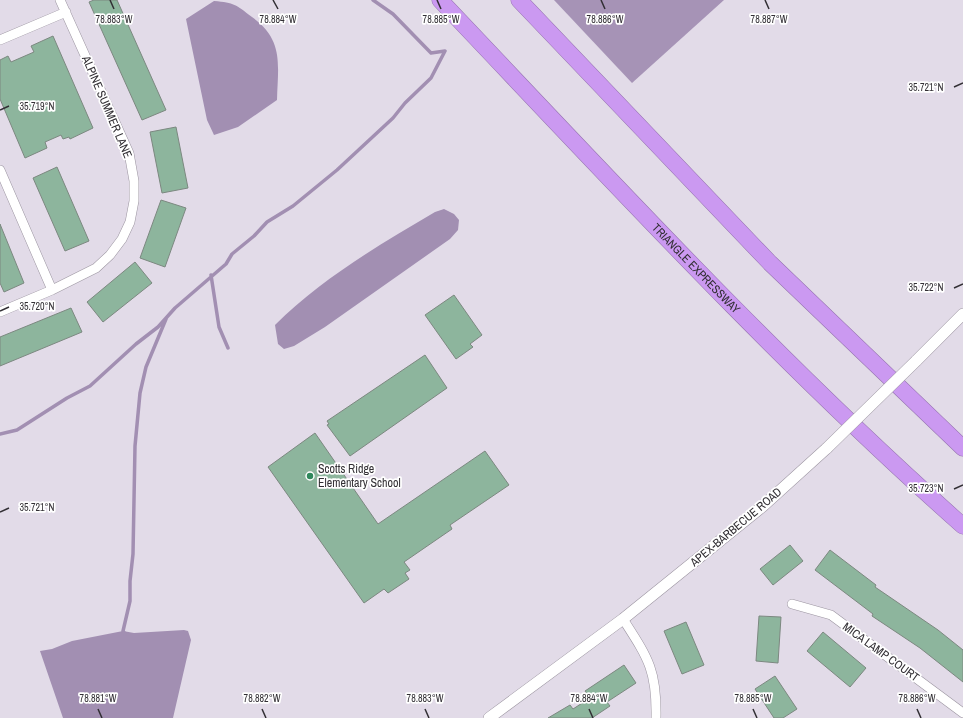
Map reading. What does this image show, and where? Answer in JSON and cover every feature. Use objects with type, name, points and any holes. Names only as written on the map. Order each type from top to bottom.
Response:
[{"type":"highway","name":"TRIANGLE EXPRESSWAY","points":[[440,0],[682,255],[839,411],[963,526]]},
{"type":"highway","points":[[520,0],[770,263],[963,448]]},
{"type":"street","name":"ALPINE SUMMER LANE","points":[[0,312],[52,290],[96,268],[110,255],[122,239],[127,228],[134,201],[134,181],[130,153],[60,0]]},
{"type":"street","points":[[0,40],[66,12]]},
{"type":"street","points":[[0,170],[52,290]]},
{"type":"street","name":"APEX-BARBECUE ROAD","points":[[489,718],[623,619],[763,506],[827,448],[963,314]]},
{"type":"street","name":"MICA LAMP COURT","points":[[792,604],[831,615],[963,713]]},
{"type":"street","points":[[623,619],[644,651],[650,665],[656,693],[656,718]]},
{"type":"shaded area","points":[[554,0],[724,0],[632,83]]},
{"type":"shaded area","points":[[214,1],[238,7],[262,26],[270,35],[277,54],[278,75],[277,100],[238,127],[214,135],[207,120],[186,19]]},
{"type":"shaded area","points":[[444,209],[454,214],[459,220],[458,230],[450,239],[325,327],[294,346],[284,349],[278,344],[275,325],[293,308],[331,278],[372,250],[435,212]]},
{"type":"shaded area","points":[[123,631],[134,633],[188,631],[191,640],[173,718],[63,718],[40,651],[52,649],[72,641]]},
{"type":"building","points":[[94,0],[117,0],[166,110],[142,120],[89,2]]},
{"type":"building","points":[[53,36],[93,128],[70,139],[69,137],[63,139],[61,135],[45,142],[47,148],[25,158],[0,99],[0,60],[8,56],[11,62],[34,52],[31,46]]},
{"type":"building","points":[[176,127],[188,188],[162,193],[150,132]]},
{"type":"building","points":[[57,167],[89,241],[65,251],[33,178]]},
{"type":"building","points":[[161,200],[186,208],[165,267],[140,258]]},
{"type":"building","points":[[0,224],[24,283],[4,292],[0,283]]},
{"type":"building","points":[[135,262],[152,283],[103,322],[87,302]]},
{"type":"building","points":[[454,295],[482,335],[470,344],[473,347],[456,359],[425,315]]},
{"type":"building","points":[[71,308],[82,332],[0,366],[0,337]]},
{"type":"building","points":[[425,355],[447,388],[350,456],[327,425],[329,424],[327,421]]},
{"type":"building","name":"Scotts Ridge Elementary School","points":[[315,433],[378,524],[485,451],[509,485],[450,525],[452,529],[404,562],[410,570],[405,573],[409,579],[388,593],[384,589],[364,603],[268,467]]},
{"type":"building","points":[[790,545],[803,561],[773,585],[760,569]]},
{"type":"building","points":[[830,550],[876,585],[875,587],[938,630],[963,650],[963,682],[920,648],[872,616],[873,614],[815,570]]},
{"type":"building","points":[[759,616],[781,617],[778,663],[756,661]]},
{"type":"building","points":[[686,622],[704,665],[682,674],[664,631]]},
{"type":"building","points":[[823,632],[866,668],[850,687],[807,651]]},
{"type":"building","points":[[624,665],[636,683],[607,702],[610,706],[592,718],[548,718],[570,705],[573,709],[590,698],[585,691]]},
{"type":"building","points":[[775,676],[797,709],[783,718],[774,718],[755,689]]},
{"type":"waterway","points":[[373,0],[393,14],[431,53],[445,51]]},
{"type":"waterway","points":[[0,434],[17,430],[67,398],[90,386],[136,344],[158,327],[175,308],[226,264],[232,254],[254,236],[267,222],[293,206],[337,170],[393,118],[405,103],[431,78],[445,51]]},
{"type":"waterway","points":[[211,275],[219,327],[228,348]]},
{"type":"waterway","points":[[125,634],[123,631],[130,601],[130,581],[133,554],[135,446],[140,393],[146,367],[166,319]]},
{"type":"place","name":"Scotts Ridge Elementary School","points":[[310,476]]}]
